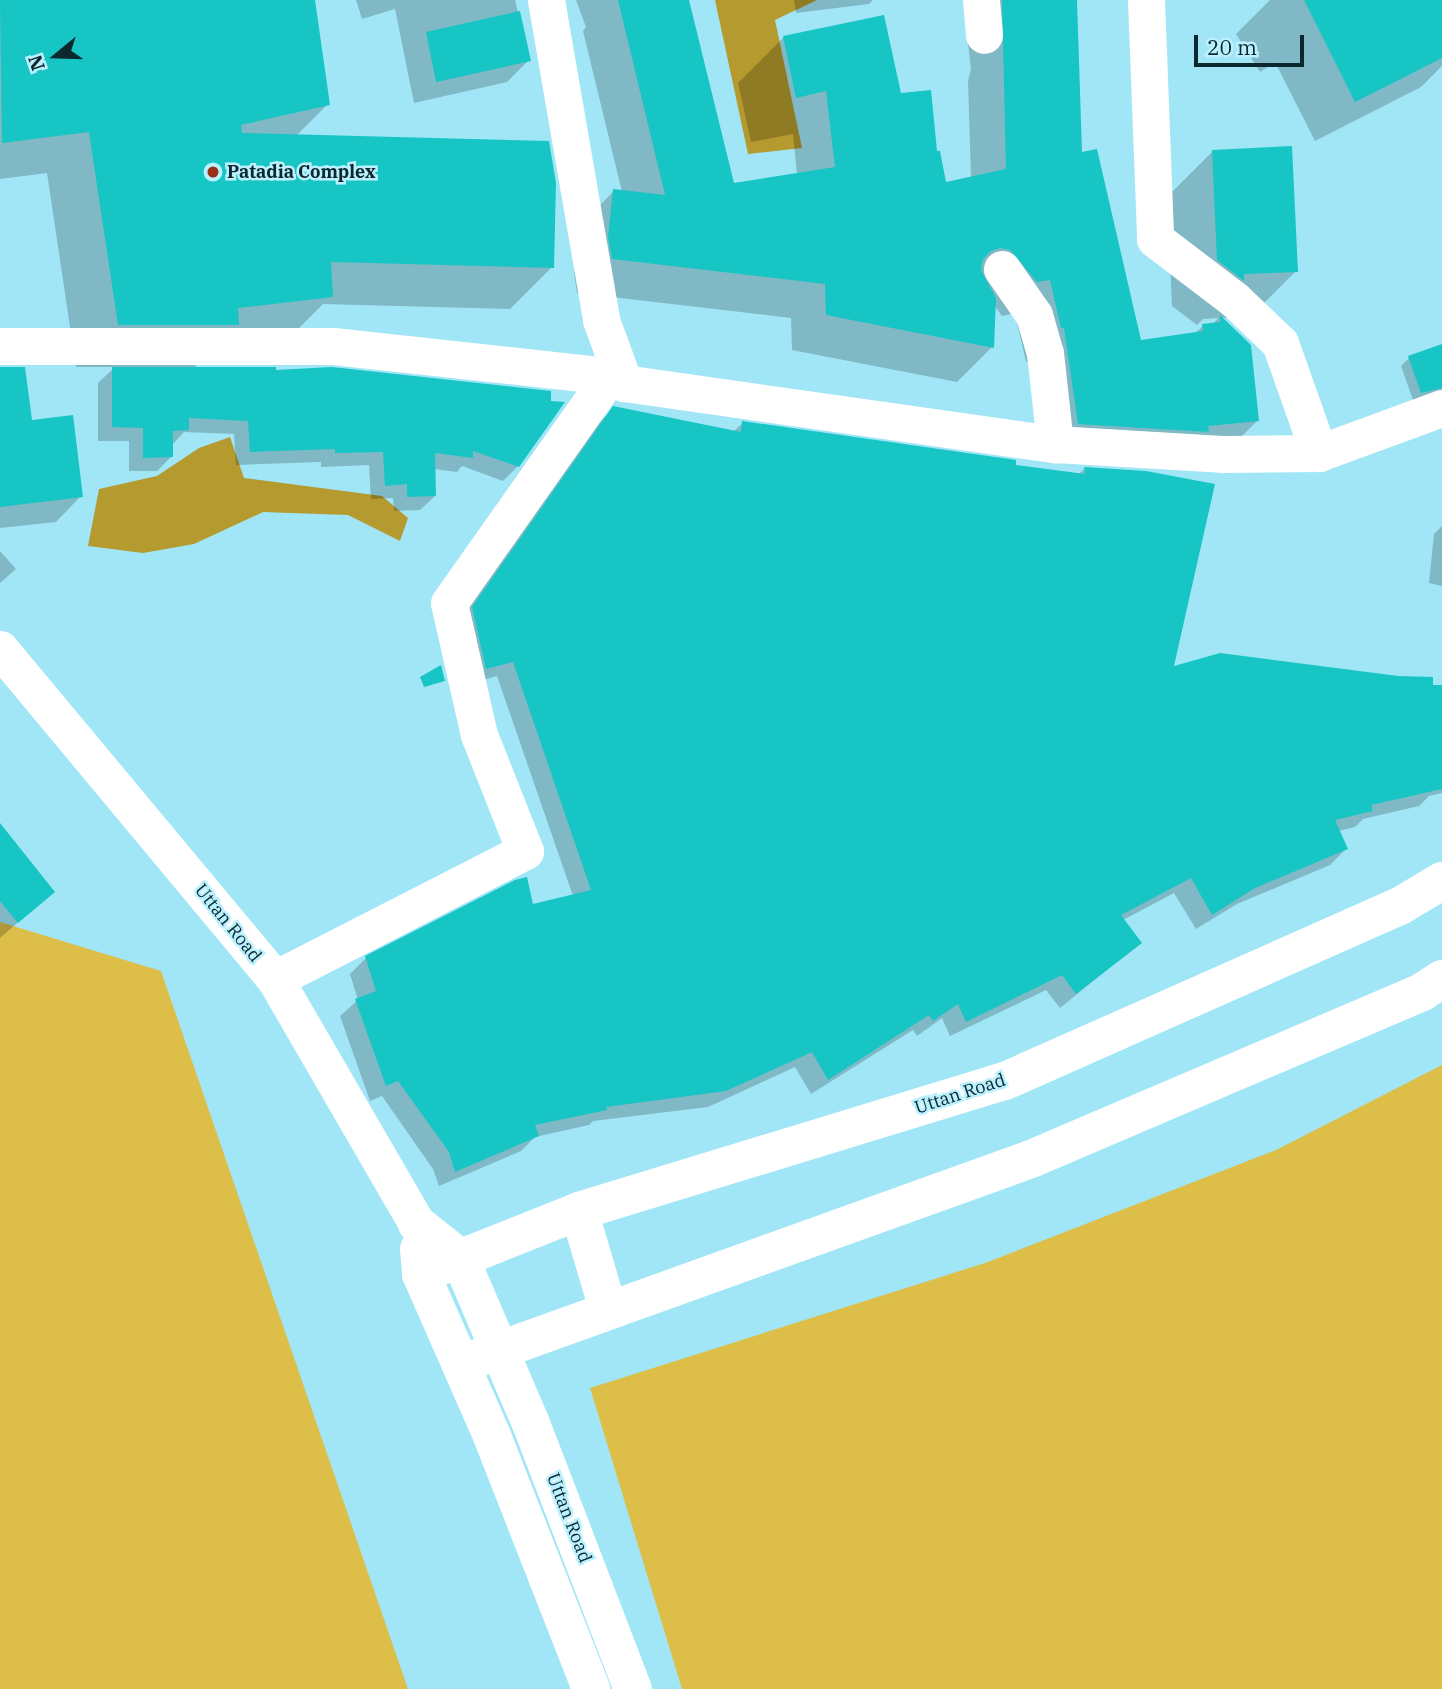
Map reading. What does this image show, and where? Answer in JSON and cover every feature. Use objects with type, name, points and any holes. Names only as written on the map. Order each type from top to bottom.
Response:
[{"type":"main road","name":"Uttan Road","points":[[421,1273],[579,1211],[1005,1081],[1400,906],[1442,881]]},
{"type":"main road","points":[[461,1364],[608,1308],[1031,1159],[1422,992],[1442,979]]},
{"type":"main road","points":[[579,1211],[608,1308]]},
{"type":"main road","name":"Uttan Road","points":[[417,1224],[460,1258],[545,1458],[633,1689]]},
{"type":"main road","name":"Uttan Road","points":[[417,1224],[421,1273],[461,1364],[591,1689]]},
{"type":"street","points":[[546,0],[601,320],[617,379]]},
{"type":"street","points":[[1146,0],[1155,239],[1235,300],[1280,343],[1319,453]]},
{"type":"street","points":[[1002,269],[1034,315],[1045,353],[1055,444]]},
{"type":"street","points":[[0,346],[333,346],[617,379],[1055,444],[1222,454],[1319,453],[1442,408]]},
{"type":"street","points":[[275,979],[525,852],[479,735],[449,603],[617,379]]},
{"type":"street","name":"Uttan Road","points":[[0,649],[275,979],[417,1224]]},
{"type":"shaded area","points":[[715,0],[817,0],[775,20],[802,148],[748,154]]},
{"type":"shaded area","points":[[230,437],[244,478],[382,496],[408,518],[400,541],[348,515],[263,512],[194,544],[143,553],[88,546],[99,489],[157,476],[199,448]]},
{"type":"shaded area","points":[[0,922],[161,971],[408,1689],[0,1689]]},
{"type":"shaded area","points":[[1442,1065],[1442,1689],[682,1689],[590,1388],[985,1263],[1276,1150]]},
{"type":"building","points":[[0,0],[315,0],[330,105],[241,125],[242,133],[549,141],[556,183],[554,268],[331,262],[333,297],[238,308],[239,325],[118,325],[89,132],[2,143]]},
{"type":"building","points":[[618,0],[689,0],[734,183],[835,167],[826,91],[796,98],[783,36],[884,15],[901,93],[931,90],[937,151],[940,151],[946,182],[1006,169],[1002,0],[1077,0],[1082,152],[1097,149],[1141,340],[1203,331],[1202,324],[1220,322],[1220,315],[1251,345],[1259,421],[1208,426],[1209,432],[1078,424],[1064,328],[1061,328],[1050,280],[1037,282],[1010,250],[1000,248],[991,251],[983,259],[981,270],[996,298],[994,348],[826,315],[825,284],[612,259],[608,237],[613,189],[665,195]]},
{"type":"building","points":[[1304,0],[1442,0],[1442,58],[1355,102]]},
{"type":"building","points":[[520,11],[531,61],[436,82],[426,32]]},
{"type":"building","points":[[1292,146],[1298,272],[1244,274],[1244,281],[1217,260],[1212,150]]},
{"type":"building","points":[[1442,344],[1442,388],[1421,393],[1408,356]]},
{"type":"building","points":[[0,367],[25,367],[32,420],[73,415],[83,497],[0,507]]},
{"type":"building","points":[[112,367],[276,367],[276,370],[332,367],[551,391],[551,401],[565,402],[519,467],[473,451],[473,458],[435,453],[436,496],[407,497],[407,484],[385,486],[383,452],[335,453],[335,449],[250,452],[248,421],[189,418],[189,430],[173,431],[173,457],[143,458],[143,428],[112,427]]},
{"type":"building","points":[[613,406],[741,432],[742,421],[1016,460],[1016,465],[1085,474],[1084,467],[1146,471],[1215,484],[1174,666],[1220,653],[1398,676],[1433,677],[1433,685],[1442,685],[1442,789],[1371,805],[1373,811],[1335,820],[1348,849],[1255,888],[1212,915],[1191,878],[1121,915],[1142,943],[1076,994],[1062,975],[966,1022],[958,1004],[933,1021],[929,1015],[828,1080],[812,1052],[726,1091],[606,1107],[607,1110],[535,1125],[539,1136],[455,1172],[449,1152],[398,1081],[386,1086],[355,999],[376,991],[365,956],[515,880],[527,877],[533,904],[591,890],[513,662],[486,669],[472,607]]},
{"type":"building","points":[[441,665],[445,681],[424,687],[420,677]]},
{"type":"building","points":[[0,823],[55,892],[18,923],[0,901]]},
{"type":"place","name":"Patadia Complex","points":[[213,172]]}]
